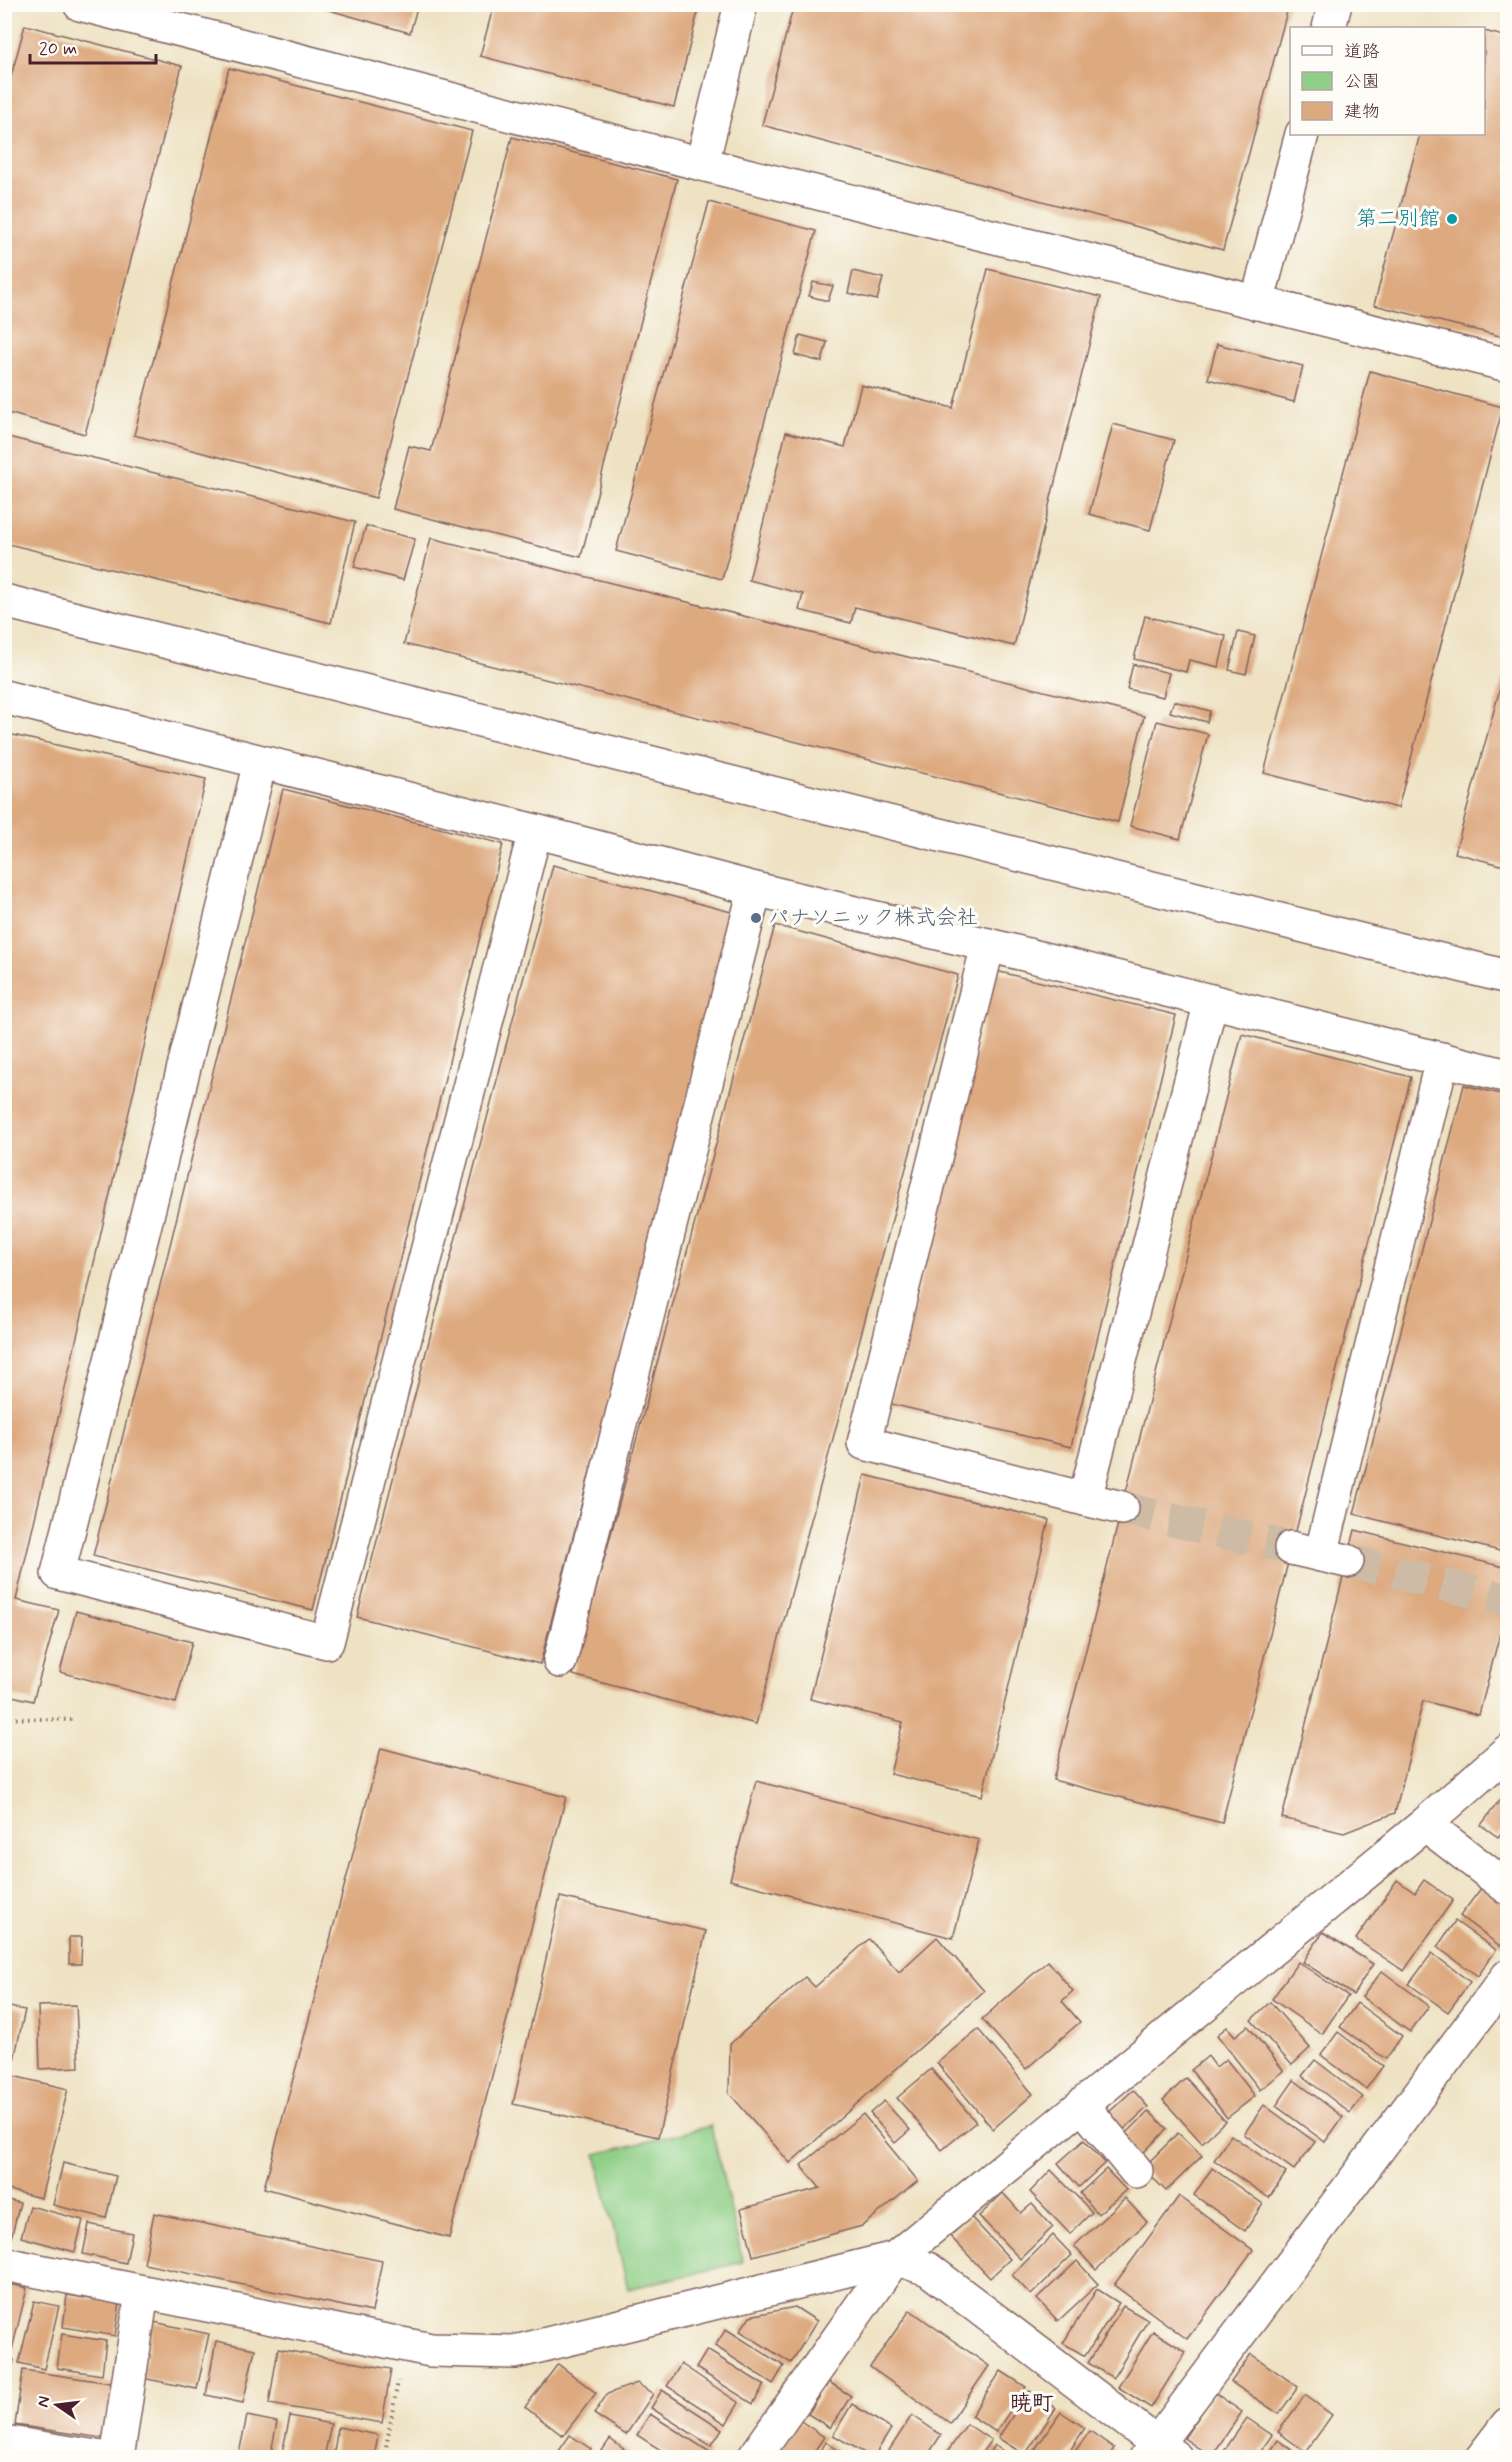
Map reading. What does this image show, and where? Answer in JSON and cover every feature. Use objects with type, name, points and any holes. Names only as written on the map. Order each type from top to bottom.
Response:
[{"type":"street","points":[[80,4],[702,164],[1508,365]]},
{"type":"street","points":[[702,164],[741,4]]},
{"type":"street","points":[[1329,27],[1335,4]]},
{"type":"street","points":[[1257,303],[1302,135]]},
{"type":"street","points":[[4,601],[1508,977]]},
{"type":"street","points":[[4,698],[536,831],[755,889],[988,945],[1508,1076]]},
{"type":"street","points":[[260,762],[58,1573],[327,1642],[536,831]]},
{"type":"street","points":[[560,1661],[755,889]]},
{"type":"street","points":[[988,945],[864,1443],[1122,1508]]},
{"type":"street","points":[[1085,1499],[1211,1001]]},
{"type":"street","points":[[1320,1555],[1442,1059]]},
{"type":"street","points":[[754,2457],[896,2258],[1425,1824],[1508,1751]]},
{"type":"street","points":[[1425,1824],[1508,1888]]},
{"type":"street","points":[[4,2264],[431,2350],[515,2352],[896,2258],[928,2269],[1160,2453],[1508,1976]]},
{"type":"street","points":[[1082,2105],[1136,2171]]},
{"type":"street","points":[[117,2457],[142,2293]]},
{"type":"street","points":[[1482,2457],[1508,2424]]},
{"type":"street","points":[[4,2442],[102,2457]]},
{"type":"path","points":[[4,1718],[73,1720]]},
{"type":"path","points":[[384,2457],[404,2344]]},
{"type":"green space","points":[[711,2126],[743,2262],[628,2289],[596,2154]]},
{"type":"building","points":[[308,4],[418,4],[410,33]]},
{"type":"building","points":[[494,4],[700,4],[674,107],[480,56]]},
{"type":"building","points":[[794,4],[1289,4],[1223,250],[762,125]]},
{"type":"building","points":[[25,25],[182,66],[85,434],[4,412],[4,102]]},
{"type":"building","name":"第二別館","points":[[1485,31],[1508,37],[1508,338],[1374,305],[1420,135],[1485,135]]},
{"type":"building","points":[[229,68],[472,131],[376,498],[134,435]]},
{"type":"building","points":[[512,137],[677,179],[581,557],[393,509],[409,446],[431,451]]},
{"type":"building","points":[[709,202],[816,231],[722,579],[616,551]]},
{"type":"building","points":[[988,269],[1101,297],[1014,646],[855,607],[851,623],[799,610],[803,594],[749,580],[786,432],[845,447],[861,385],[953,408]]},
{"type":"building","points":[[853,271],[883,278],[877,300],[848,293]]},
{"type":"building","points":[[813,282],[833,286],[828,301],[809,296]]},
{"type":"building","points":[[800,335],[827,342],[822,362],[795,355]]},
{"type":"building","points":[[1217,344],[1303,366],[1294,402],[1208,379]]},
{"type":"building","points":[[1370,371],[1503,407],[1398,808],[1264,773]]},
{"type":"building","points":[[1113,424],[1174,440],[1150,530],[1089,514]]},
{"type":"building","points":[[4,436],[355,522],[331,623],[4,543]]},
{"type":"building","points":[[366,526],[415,539],[403,580],[354,567]]},
{"type":"building","points":[[431,538],[1144,716],[1118,822],[404,644]]},
{"type":"building","points":[[1145,616],[1226,636],[1219,667],[1189,660],[1186,672],[1134,659]]},
{"type":"building","points":[[1238,632],[1255,636],[1246,674],[1229,670]]},
{"type":"building","points":[[1508,659],[1508,867],[1455,853]]},
{"type":"building","points":[[1133,664],[1169,673],[1163,697],[1127,689]]},
{"type":"building","points":[[1174,701],[1210,711],[1207,722],[1170,712]]},
{"type":"building","points":[[1157,721],[1208,734],[1180,839],[1130,826]]},
{"type":"building","points":[[4,733],[206,779],[16,1600],[59,1610],[33,1701],[4,1694]]},
{"type":"building","points":[[283,789],[503,844],[313,1610],[93,1556]]},
{"type":"building","points":[[553,865],[735,913],[540,1664],[357,1617]]},
{"type":"building","points":[[775,925],[958,975],[756,1724],[573,1675]]},
{"type":"building","points":[[996,971],[1176,1015],[1071,1447],[891,1404]]},
{"type":"building","points":[[1242,1034],[1411,1077],[1222,1823],[1053,1780]]},
{"type":"building","points":[[1464,1085],[1508,1096],[1508,1553],[1354,1514]]},
{"type":"building","points":[[865,1475],[1049,1520],[982,1796],[890,1774],[903,1722],[810,1699]]},
{"type":"building","points":[[1355,1530],[1508,1568],[1508,1602],[1479,1715],[1423,1701],[1395,1813],[1344,1833],[1282,1818]]},
{"type":"building","points":[[76,1611],[192,1642],[176,1703],[60,1672]]},
{"type":"building","points":[[381,1748],[566,1797],[449,2238],[264,2188]]},
{"type":"building","points":[[756,1781],[979,1840],[953,1938],[730,1880]]},
{"type":"building","points":[[1508,1789],[1508,1824],[1498,1837],[1481,1825]]},
{"type":"building","points":[[1397,1880],[1415,1893],[1424,1880],[1453,1900],[1404,1971],[1356,1939]]},
{"type":"building","points":[[1482,1887],[1508,1905],[1508,1936],[1500,1946],[1460,1916]]},
{"type":"building","points":[[560,1897],[706,1931],[658,2137],[513,2104]]},
{"type":"building","points":[[1455,1921],[1496,1950],[1478,1976],[1437,1947]]},
{"type":"building","points":[[1323,1932],[1373,1964],[1353,1995],[1303,1962]]},
{"type":"building","points":[[69,1937],[82,1937],[81,1964],[69,1964]]},
{"type":"building","points":[[937,1937],[984,1991],[790,2163],[729,2093],[730,2044],[805,1977],[815,1987],[869,1939],[899,1972]]},
{"type":"building","points":[[1432,1953],[1470,1982],[1448,2012],[1409,1984]]},
{"type":"building","points":[[1048,1961],[1073,1991],[1062,2001],[1080,2022],[1026,2069],[982,2019]]},
{"type":"building","points":[[1298,1962],[1348,1996],[1322,2034],[1272,1999]]},
{"type":"building","points":[[1382,1971],[1429,2006],[1410,2032],[1362,1997]]},
{"type":"building","points":[[1270,2002],[1310,2048],[1292,2065],[1251,2020]]},
{"type":"building","points":[[1357,2003],[1402,2036],[1386,2059],[1340,2027]]},
{"type":"building","points":[[76,2005],[79,2067],[40,2069],[38,2006]]},
{"type":"building","points":[[4,2006],[25,2010],[13,2064],[4,2062]]},
{"type":"building","points":[[1248,2026],[1284,2071],[1260,2090],[1217,2035],[1227,2027],[1235,2036]]},
{"type":"building","points":[[978,2029],[1033,2094],[993,2129],[937,2063]]},
{"type":"building","points":[[1338,2032],[1383,2066],[1366,2089],[1321,2055]]},
{"type":"building","points":[[1208,2056],[1216,2067],[1226,2059],[1255,2096],[1227,2118],[1191,2070]]},
{"type":"building","points":[[1315,2060],[1363,2097],[1350,2113],[1302,2076]]},
{"type":"building","points":[[931,2069],[976,2122],[942,2150],[897,2098]]},
{"type":"building","points":[[9,2075],[68,2089],[41,2198],[4,2189],[4,2093]]},
{"type":"building","points":[[1186,2078],[1225,2121],[1202,2143],[1163,2100]]},
{"type":"building","points":[[1294,2080],[1343,2117],[1325,2142],[1276,2106]]},
{"type":"building","points":[[1133,2090],[1148,2107],[1121,2132],[1106,2115]]},
{"type":"building","points":[[884,2101],[910,2130],[895,2143],[870,2113]]},
{"type":"building","points":[[1264,2105],[1315,2142],[1294,2170],[1244,2134]]},
{"type":"building","points":[[1149,2111],[1167,2129],[1138,2158],[1120,2140]]},
{"type":"building","points":[[863,2114],[918,2181],[862,2226],[753,2256],[741,2209],[820,2188],[801,2165]]},
{"type":"building","points":[[1178,2133],[1202,2156],[1166,2191],[1143,2168]]},
{"type":"building","points":[[1231,2135],[1286,2173],[1269,2198],[1214,2160]]},
{"type":"building","points":[[1084,2140],[1105,2163],[1079,2187],[1058,2163]]},
{"type":"building","points":[[63,2163],[116,2176],[106,2218],[53,2205]]},
{"type":"building","points":[[1212,2168],[1263,2204],[1245,2231],[1194,2195]]},
{"type":"building","points":[[1106,2169],[1126,2190],[1098,2214],[1080,2193]]},
{"type":"building","points":[[1051,2170],[1092,2212],[1070,2234],[1030,2192]]},
{"type":"building","points":[[1003,2193],[1021,2213],[1032,2204],[1053,2227],[1020,2259],[979,2216]]},
{"type":"building","points":[[1179,2196],[1253,2250],[1187,2339],[1114,2285]]},
{"type":"building","points":[[1125,2198],[1147,2222],[1096,2270],[1074,2246]]},
{"type":"building","points":[[4,2199],[20,2203],[11,2238],[4,2236]]},
{"type":"building","points":[[30,2206],[83,2220],[75,2252],[21,2237]]},
{"type":"building","points":[[154,2213],[382,2261],[372,2312],[144,2264]]},
{"type":"building","points":[[971,2217],[1010,2259],[990,2278],[950,2236]]},
{"type":"building","points":[[89,2224],[132,2233],[126,2263],[83,2254]]},
{"type":"building","points":[[1053,2235],[1072,2255],[1031,2295],[1012,2275]]},
{"type":"building","points":[[1077,2261],[1098,2284],[1058,2321],[1037,2299]]},
{"type":"building","points":[[4,2283],[27,2288],[11,2354],[4,2353]]},
{"type":"building","points":[[1097,2289],[1119,2303],[1085,2356],[1063,2343]]},
{"type":"building","points":[[67,2295],[120,2303],[115,2336],[63,2327]]},
{"type":"building","points":[[34,2301],[59,2306],[44,2369],[19,2363]]},
{"type":"building","points":[[1123,2306],[1148,2320],[1113,2378],[1088,2363]]},
{"type":"building","points":[[795,2307],[817,2321],[791,2363],[740,2331],[750,2316]]},
{"type":"building","points":[[910,2310],[989,2366],[950,2423],[870,2367]]},
{"type":"building","points":[[154,2322],[209,2334],[197,2389],[142,2378]]},
{"type":"building","points":[[726,2329],[784,2366],[773,2384],[715,2346]]},
{"type":"building","points":[[1153,2331],[1186,2352],[1151,2408],[1118,2387]]},
{"type":"building","points":[[62,2334],[106,2341],[102,2375],[57,2368]]},
{"type":"building","points":[[216,2341],[255,2349],[243,2403],[206,2395]]},
{"type":"building","points":[[278,2349],[391,2369],[382,2423],[269,2404]]},
{"type":"building","points":[[707,2350],[764,2385],[753,2404],[696,2368]]},
{"type":"building","points":[[1251,2354],[1298,2387],[1279,2414],[1231,2382]]},
{"type":"building","points":[[4,2358],[14,2360],[5,2397],[4,2397]]},
{"type":"building","points":[[558,2364],[596,2393],[563,2436],[525,2407]]},
{"type":"building","points":[[681,2364],[739,2403],[726,2424],[667,2386]]},
{"type":"building","points":[[23,2370],[117,2384],[108,2439],[15,2425]]},
{"type":"building","points":[[1001,2371],[1026,2387],[996,2432],[971,2416]]},
{"type":"building","points":[[829,2382],[851,2396],[830,2428],[808,2414]]},
{"type":"building","points":[[637,2383],[653,2394],[626,2435],[594,2414],[607,2394]]},
{"type":"building","points":[[662,2390],[722,2429],[711,2446],[651,2408]]},
{"type":"building","points":[[1029,2391],[1056,2408],[1025,2455],[998,2438]]},
{"type":"building","points":[[1215,2393],[1242,2412],[1211,2457],[1184,2438]]},
{"type":"building","points":[[1305,2395],[1332,2415],[1306,2452],[1278,2432]]},
{"type":"building","points":[[852,2404],[891,2429],[873,2458],[833,2435]]},
{"type":"building","points":[[1061,2412],[1085,2428],[1065,2458],[1029,2458]]},
{"type":"building","points":[[650,2414],[710,2452],[706,2458],[673,2458],[637,2435]]},
{"type":"building","points":[[912,2415],[941,2435],[926,2458],[884,2458]]},
{"type":"building","points":[[247,2416],[277,2422],[270,2458],[238,2458]]},
{"type":"building","points":[[290,2416],[331,2424],[324,2458],[281,2458]]},
{"type":"building","points":[[1247,2418],[1272,2435],[1256,2458],[1219,2458]]},
{"type":"building","points":[[798,2419],[824,2437],[810,2458],[770,2458]]},
{"type":"building","points":[[967,2424],[991,2440],[978,2458],[943,2458]]},
{"type":"building","points":[[338,2427],[378,2435],[374,2458],[333,2458]]},
{"type":"building","points":[[1090,2431],[1114,2448],[1108,2458],[1070,2458]]},
{"type":"building","points":[[570,2435],[591,2449],[586,2458],[554,2458]]},
{"type":"building","points":[[610,2439],[636,2458],[597,2458]]},
{"type":"building","points":[[1278,2440],[1303,2458],[1266,2458]]},
{"type":"building","points":[[826,2442],[850,2458],[817,2458]]},
{"type":"building","points":[[994,2445],[1013,2458],[986,2458]]},
{"type":"tunnel","points":[[1122,1508],[1291,1548]]},
{"type":"tunnel","points":[[1347,1561],[1508,1600]]},
{"type":"place","name":"第二別館","points":[[1452,219]]},
{"type":"place","name":"パナソニック株式会社","points":[[756,918]]},
{"type":"district","name":"暁町","points":[[1032,2404]]}]
